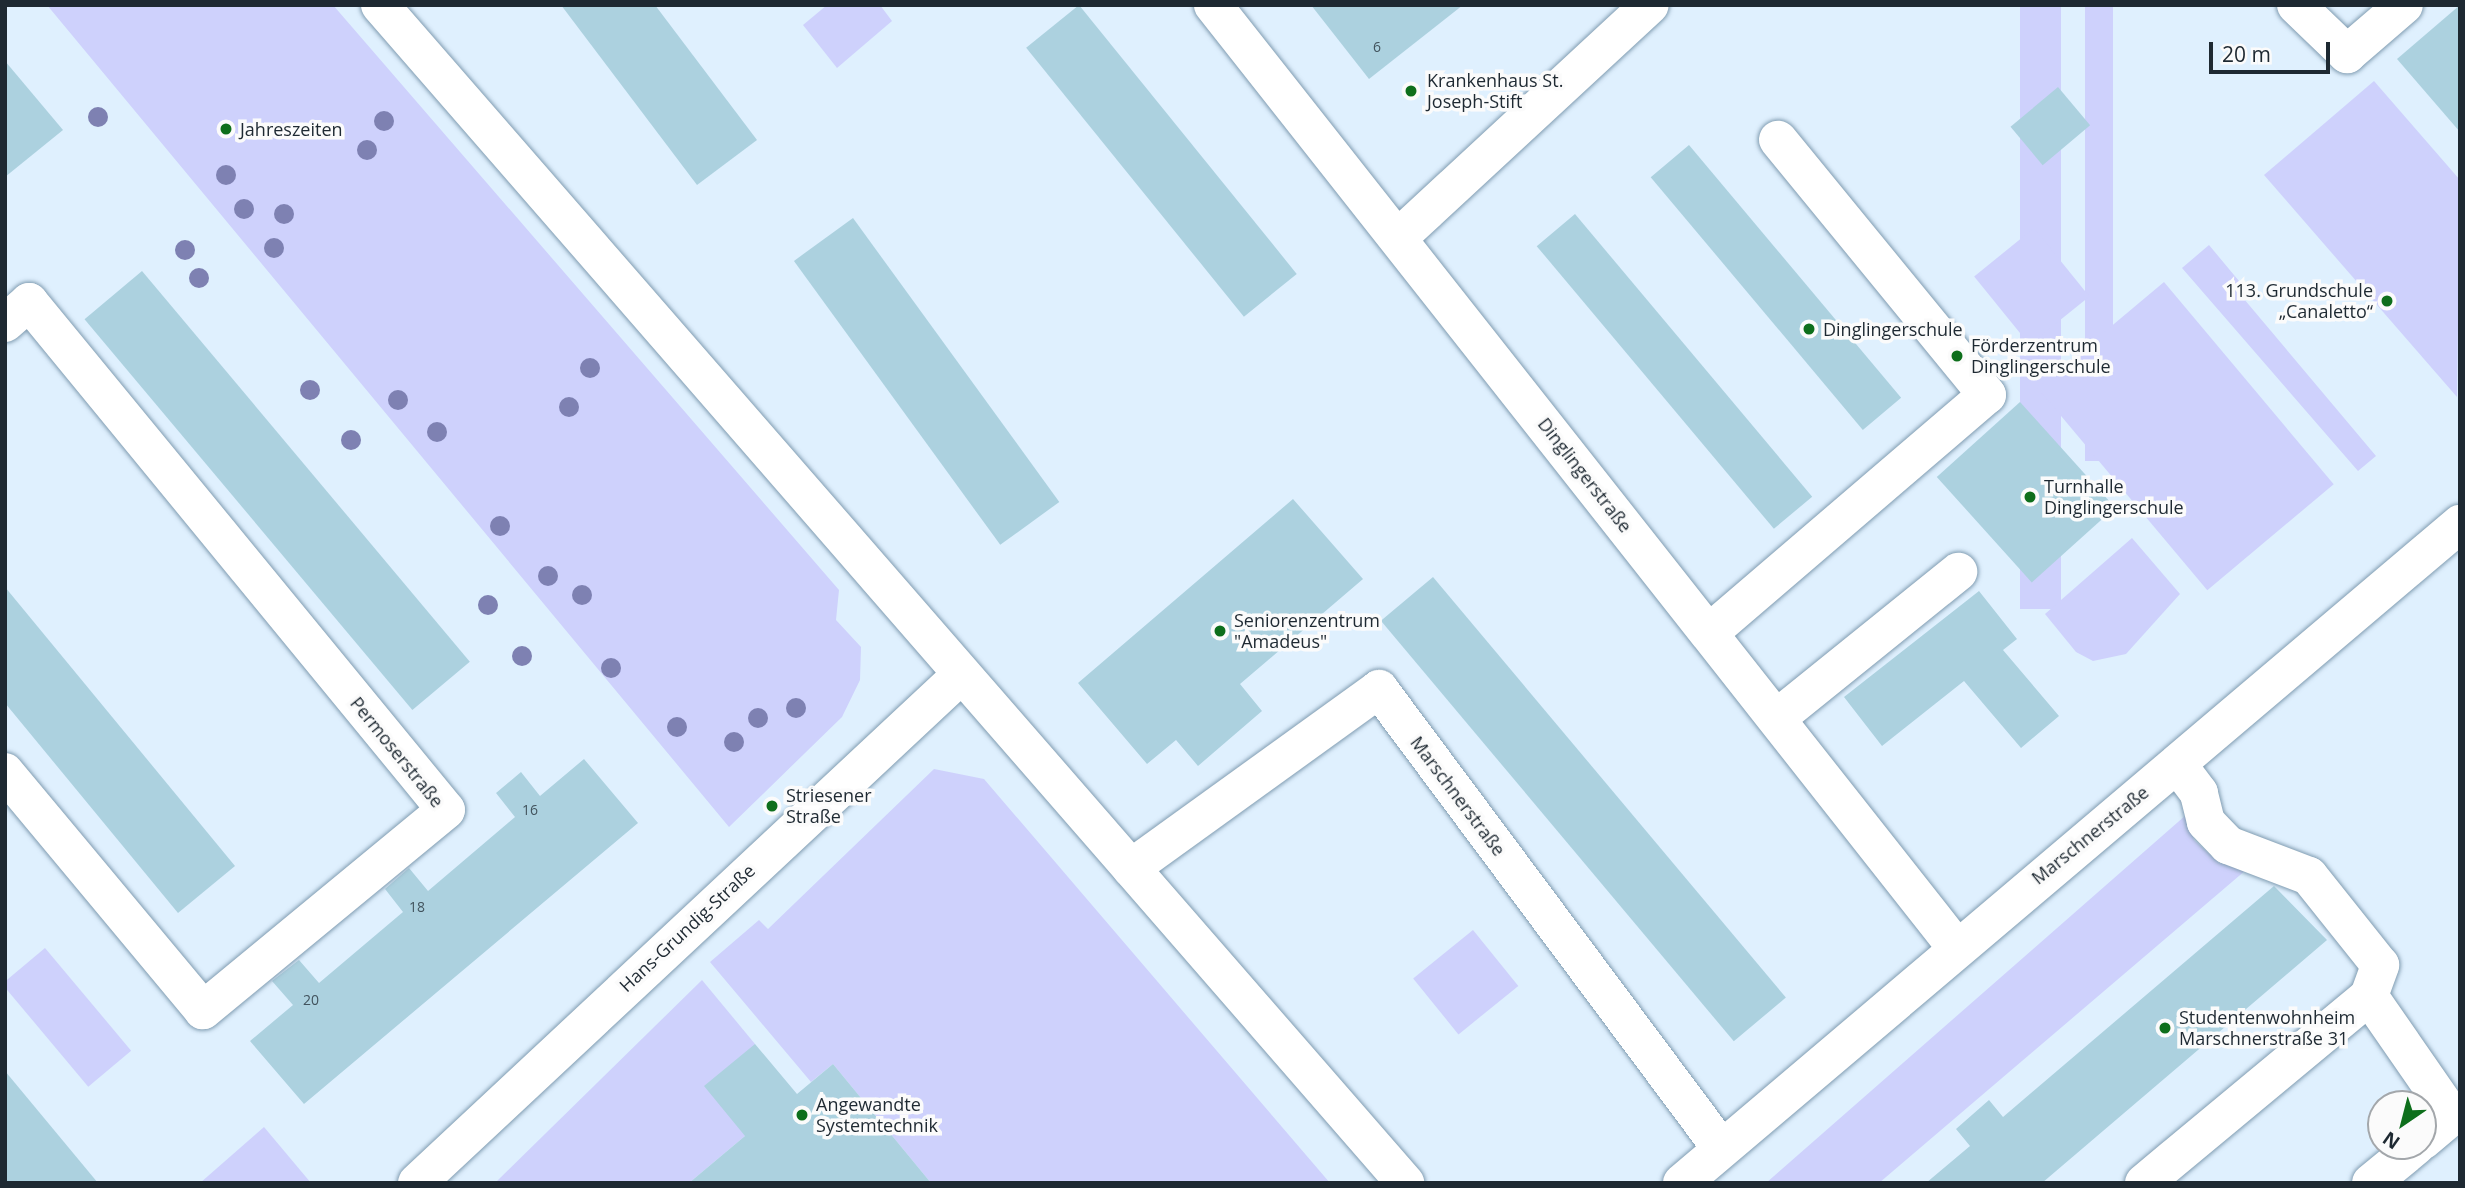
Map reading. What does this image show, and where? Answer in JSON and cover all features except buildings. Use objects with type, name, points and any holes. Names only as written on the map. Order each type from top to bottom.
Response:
[{"type":"street","points":[[380,5],[960,676],[1405,1183]]},
{"type":"street","name":"Dinglingerstraße","points":[[1213,5],[1955,946]]},
{"type":"street","points":[[1398,238],[1650,5]]},
{"type":"street","points":[[2296,5],[2347,54],[2404,5]]},
{"type":"street","points":[[1709,633],[1987,395],[1778,140]]},
{"type":"street","name":"Permoserstraße","points":[[5,323],[29,302],[446,810],[203,1010],[5,772]]},
{"type":"street","name":"Marschnerstraße","points":[[1682,1183],[1955,946],[2177,764],[2460,524]]},
{"type":"street","points":[[1777,718],[1958,572]]},
{"type":"street","name":"Hans-Grundig-Straße","points":[[417,1183],[960,676]]},
{"type":"street","name":"Marschnerstraße","points":[[1131,868],[1378,689],[1721,1148]]},
{"type":"street","points":[[2144,1183],[2369,996],[2381,965],[2309,876],[2228,845],[2206,822],[2199,793],[2177,764]]},
{"type":"street","points":[[2369,996],[2434,1090]]},
{"type":"street","points":[[2437,1094],[2452,1116],[2437,1128]]},
{"type":"street","points":[[2371,1183],[2399,1160]]},
{"type":"shaded area","points":[[47,5],[333,5],[839,590],[836,620],[861,647],[860,680],[842,717],[729,827]]},
{"type":"shaded area","points":[[827,5],[880,5],[892,21],[837,68],[803,25]]},
{"type":"shaded area","points":[[2020,5],[2061,5],[2061,609],[2020,609]]},
{"type":"shaded area","points":[[2085,5],[2113,5],[2113,461],[2085,461]]},
{"type":"shaded area","points":[[2374,81],[2460,180],[2457,397],[2264,175]]},
{"type":"shaded area","points":[[2034,228],[2089,296],[2030,345],[1974,276]]},
{"type":"shaded area","points":[[2209,245],[2249,293],[2244,299],[2376,456],[2358,471],[2182,268]]},
{"type":"shaded area","points":[[2164,282],[2334,484],[2207,590],[2038,388]]},
{"type":"shaded area","points":[[2132,538],[2180,594],[2126,654],[2093,661],[2076,652],[2045,614]]},
{"type":"shaded area","points":[[934,769],[984,779],[1330,1183],[931,1183],[833,1064],[811,1082],[710,962],[759,920],[768,929]]},
{"type":"shaded area","points":[[2186,815],[2194,840],[2219,863],[2246,870],[1879,1183],[1766,1183]]},
{"type":"shaded area","points":[[1473,930],[1518,986],[1458,1034],[1413,978]]},
{"type":"shaded area","points":[[45,948],[131,1051],[88,1087],[5,987],[5,982]]},
{"type":"shaded area","points":[[702,980],[755,1044],[745,1136],[689,1183],[495,1183]]},
{"type":"shaded area","points":[[264,1127],[311,1183],[200,1183]]},
{"type":"place","name":"Krankenhaus St. Joseph-Stift","points":[[1411,91]]},
{"type":"place","name":"Jahreszeiten","points":[[226,129]]},
{"type":"place","name":"113. Grundschule „Canaletto“","points":[[2387,301]]},
{"type":"place","name":"Dinglingerschule","points":[[1809,329]]},
{"type":"place","name":"Förderzentrum Dinglingerschule","points":[[1957,356]]},
{"type":"place","name":"Turnhalle Dinglingerschule","points":[[2030,497]]},
{"type":"place","name":"Seniorenzentrum \"Amadeus\"","points":[[1220,631]]},
{"type":"place","name":"Striesener Straße","points":[[772,806]]},
{"type":"place","name":"Studentenwohnheim Marschnerstraße 31","points":[[2165,1028]]},
{"type":"place","name":"Angewandte Systemtechnik","points":[[802,1115]]}]
